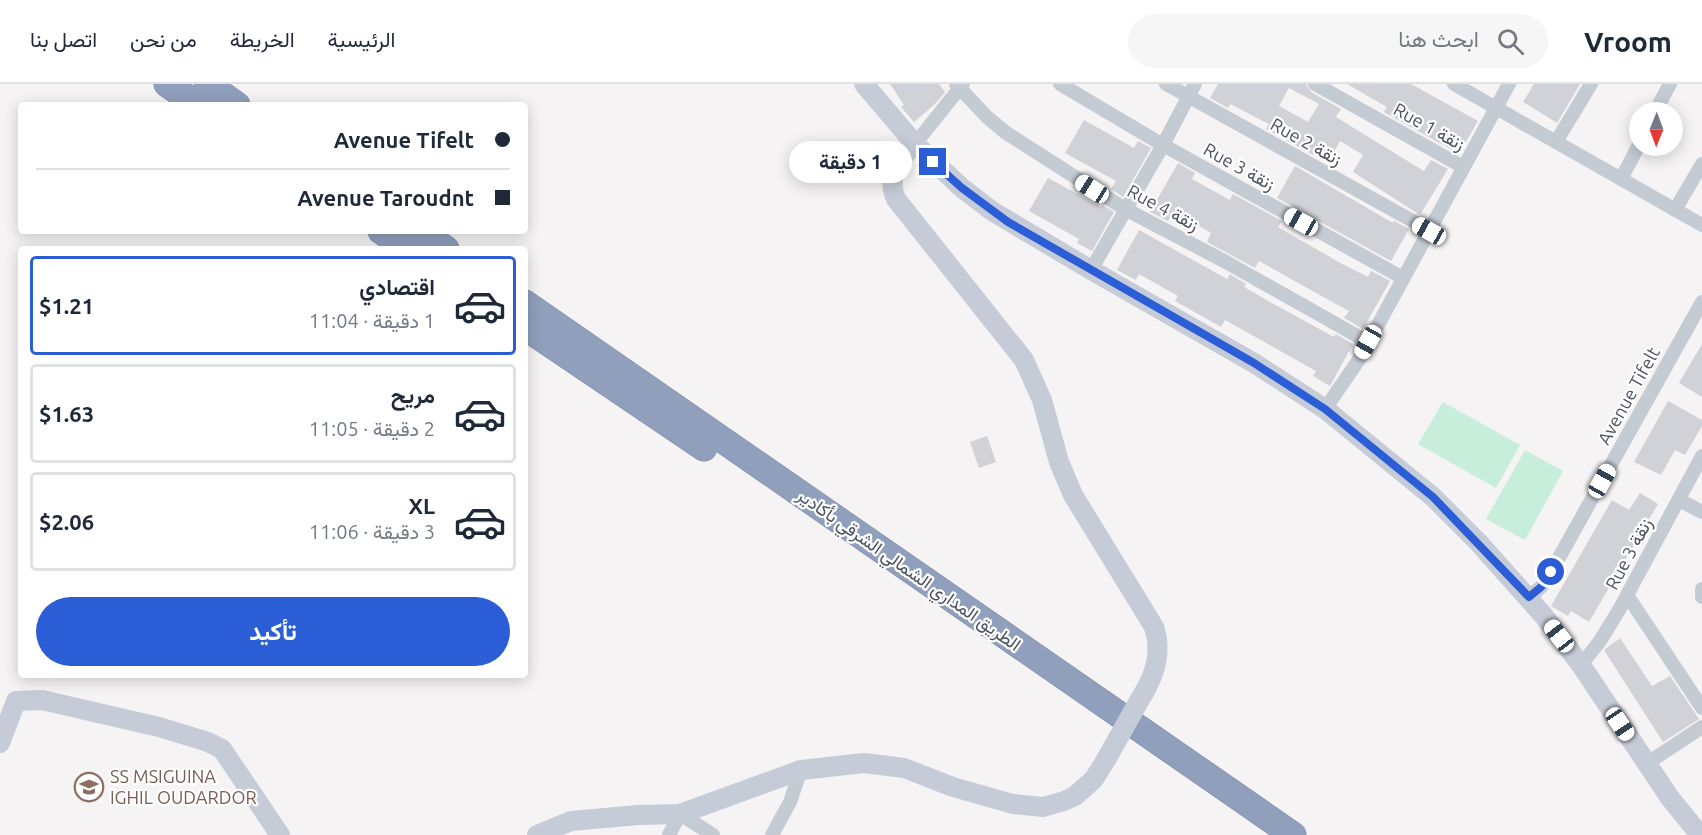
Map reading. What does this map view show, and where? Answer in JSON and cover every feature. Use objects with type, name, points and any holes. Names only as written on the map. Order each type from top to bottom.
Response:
[{"type":"highway","points":[[167,84],[194,102]]},
{"type":"highway","points":[[207,84],[233,102]]},
{"type":"highway","points":[[386,234],[404,246]]},
{"type":"highway","points":[[424,234],[442,246]]},
{"type":"highway","name":"الطريق المداري الشمالي الشرقي بأكادير","points":[[528,305],[1293,835]]},
{"type":"highway","name":"الطريق المداري الشمالي الشرقي بأكادير","points":[[528,329],[1266,835]]},
{"type":"street","points":[[864,84],[915,144],[962,188],[992,211],[1254,363],[1325,409],[1433,497],[1529,597],[1581,665],[1646,764],[1700,835]]},
{"type":"street","name":"Rue 3 زنقة","points":[[1060,84],[1163,145],[1403,278]]},
{"type":"street","name":"Rue 2 زنقة","points":[[1166,84],[1429,231]]},
{"type":"street","points":[[1091,270],[1163,145],[1195,84]]},
{"type":"street","name":"Rue 1 زنقة","points":[[1315,84],[1463,167]]},
{"type":"street","points":[[1454,84],[1702,225]]},
{"type":"street","points":[[1325,409],[1351,373],[1509,84]]},
{"type":"street","points":[[1556,142],[1591,84]]},
{"type":"street","points":[[1661,102],[1670,84]]},
{"type":"street","points":[[537,835],[638,815],[680,814],[801,770],[864,763],[891,765],[978,795],[1033,807],[1053,805],[1075,796],[1094,778],[1151,682],[1158,663],[1158,643],[1154,627],[1072,495],[1059,462],[1042,400],[1024,360],[896,199],[892,188],[898,163],[959,85]]},
{"type":"street","name":"Rue 4 زنقة","points":[[959,85],[987,117],[1005,132],[1125,209],[1226,262],[1368,342]]},
{"type":"street","points":[[1621,179],[1633,156]]},
{"type":"street","points":[[1675,210],[1702,164]]},
{"type":"street","name":"Avenue Tifelt","points":[[1529,597],[1541,587],[1551,572],[1701,306]]},
{"type":"street","name":"Rue 3 زنقة","points":[[1581,665],[1600,641],[1628,595],[1702,456]]},
{"type":"street","points":[[1678,500],[1702,512]]},
{"type":"street","points":[[1702,589],[1702,597]]},
{"type":"street","points":[[1628,595],[1702,708]]},
{"type":"street","points":[[2,732],[16,701],[42,700],[208,742],[222,749],[229,758],[240,779],[280,835]]},
{"type":"street","points":[[1646,764],[1702,727]]},
{"type":"street","points":[[772,835],[790,802],[801,770]]},
{"type":"street","points":[[669,835],[680,814]]},
{"type":"street","points":[[680,814],[713,835]]},
{"type":"green space","points":[[1443,402],[1520,445],[1496,488],[1418,444]]},
{"type":"green space","points":[[1525,450],[1563,471],[1525,540],[1486,519]]},
{"type":"building","points":[[890,84],[939,84],[945,92],[914,122],[901,107],[904,105]]},
{"type":"building","points":[[1218,84],[1306,84],[1311,92],[1341,109],[1336,117],[1424,171],[1431,160],[1448,169],[1420,215],[1353,172],[1363,155],[1340,141],[1330,159],[1316,150],[1313,155],[1266,129],[1269,124],[1230,104],[1228,108],[1210,98]],"holes":[[[1289,88],[1319,104],[1308,122],[1279,106]]]},
{"type":"building","points":[[1347,84],[1411,84],[1478,121],[1459,154],[1384,112],[1387,107]]},
{"type":"building","points":[[1534,84],[1580,84],[1557,123],[1523,102]]},
{"type":"building","points":[[1084,120],[1134,148],[1138,141],[1151,148],[1123,197],[1111,189],[1116,181],[1065,153]]},
{"type":"building","points":[[1178,163],[1195,173],[1192,179],[1230,200],[1233,194],[1282,221],[1278,227],[1342,264],[1368,277],[1371,271],[1390,281],[1363,329],[1344,318],[1349,311],[1259,261],[1255,268],[1207,242],[1211,233],[1199,226],[1173,212],[1168,221],[1150,212]]},
{"type":"building","points":[[1295,166],[1393,223],[1394,221],[1409,229],[1391,261],[1277,198]]},
{"type":"building","points":[[1048,178],[1114,212],[1092,251],[1077,243],[1079,239],[1029,211]]},
{"type":"building","points":[[1139,230],[1227,279],[1230,274],[1246,284],[1244,287],[1270,302],[1334,337],[1336,334],[1353,344],[1330,386],[1313,376],[1316,371],[1225,320],[1221,327],[1175,301],[1178,296],[1139,274],[1136,280],[1117,270]]},
{"type":"building","points":[[1702,344],[1702,397],[1679,383]]},
{"type":"building","points":[[1668,401],[1702,420],[1702,426],[1685,455],[1675,450],[1661,475],[1634,462]]},
{"type":"building","points":[[987,436],[996,462],[979,468],[970,442]]},
{"type":"building","points":[[1640,493],[1658,504],[1589,622],[1571,611],[1568,616],[1551,606],[1612,500],[1629,510]]},
{"type":"building","points":[[1620,638],[1652,686],[1670,676],[1699,719],[1663,742],[1604,650]]},
{"type":"place","name":"SS MSIGUINA IGHIL OUDARDOR","points":[[89,787]]},
{"type":"route","points":[[933,162],[962,188],[1008,222],[1254,363],[1325,409],[1433,497],[1529,597],[1541,587],[1551,572]]}]
